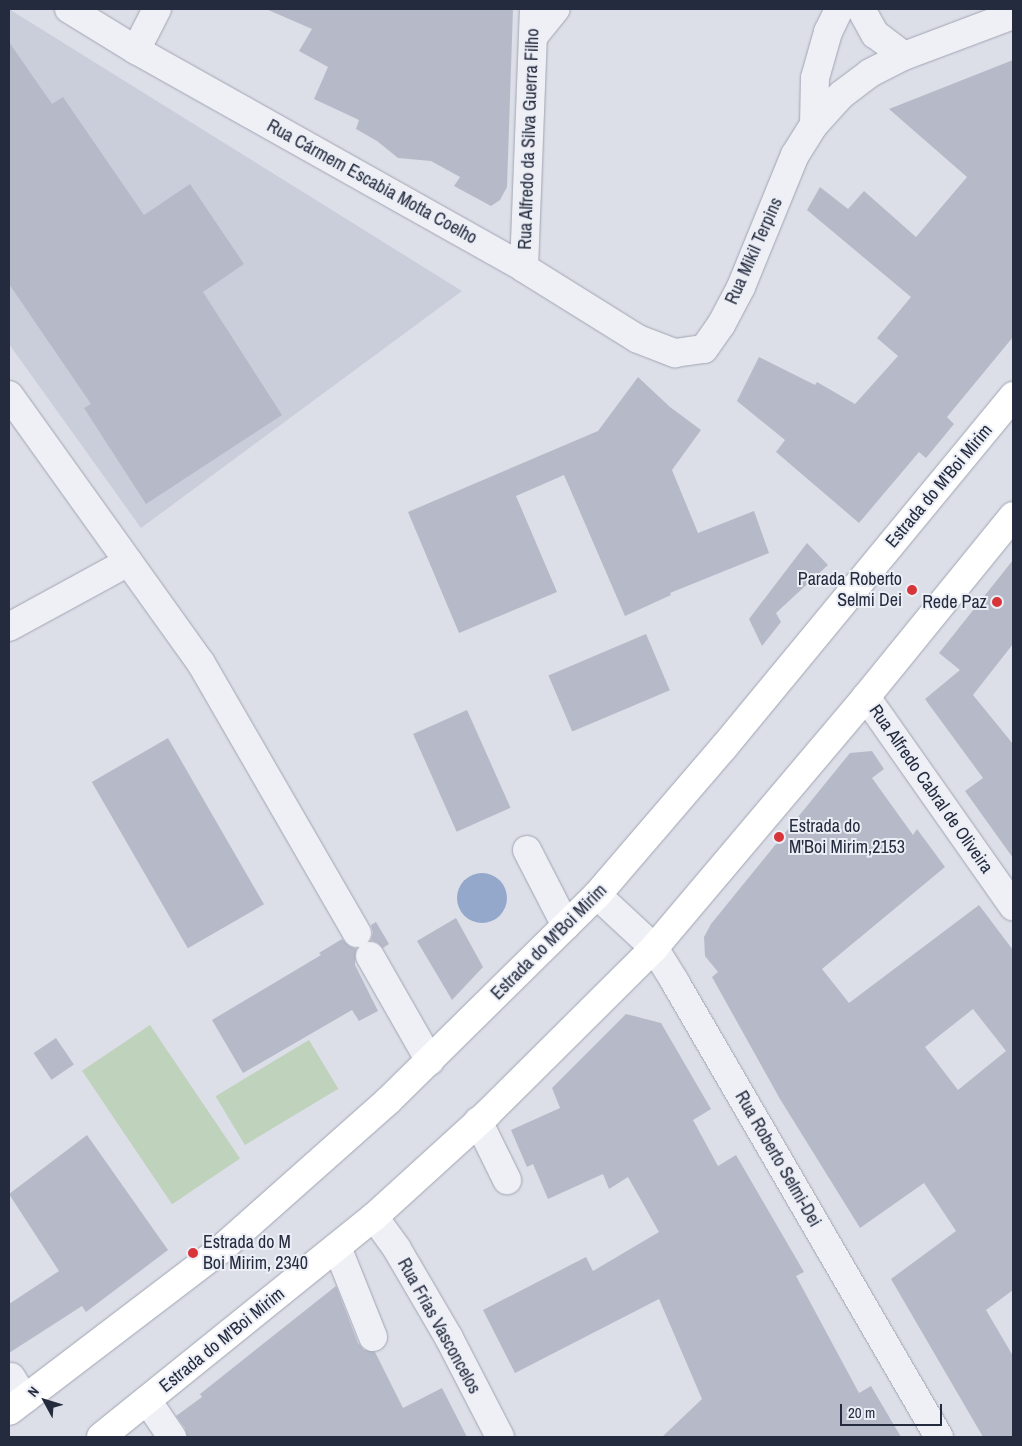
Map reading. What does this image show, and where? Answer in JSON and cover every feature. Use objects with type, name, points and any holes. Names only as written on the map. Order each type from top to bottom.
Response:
[{"type":"main road","name":"Estrada do M'Boi Mirim","points":[[17,1405],[220,1250],[389,1100],[597,896],[719,753],[1013,396]]},
{"type":"main road","name":"Estrada do M'Boi Mirim","points":[[101,1437],[374,1217],[478,1122],[654,948],[866,697],[1013,516]]},
{"type":"street","name":"Rua Cármem Escabia Motta Coelho","points":[[69,9],[136,50],[524,268],[638,340],[675,353]]},
{"type":"street","points":[[136,50],[157,9]]},
{"type":"street","name":"Rua Alfredo da Silva Guerra Filho","points":[[524,268],[534,9]]},
{"type":"street","points":[[533,38],[556,9]]},
{"type":"street","points":[[814,125],[815,78],[828,32],[839,9]]},
{"type":"street","points":[[861,9],[875,34],[904,56],[1013,16]]},
{"type":"street","points":[[959,36],[971,9]]},
{"type":"street","name":"Rua Mikil Terpins","points":[[675,353],[704,349],[721,325],[741,287],[795,155],[814,125],[841,94],[870,73],[904,56]]},
{"type":"street","points":[[9,395],[210,677],[430,1061]]},
{"type":"street","points":[[9,627],[128,562]]},
{"type":"street","name":"Rua Alfredo Cabral de Oliveira","points":[[866,697],[1013,906]]},
{"type":"street","points":[[527,850],[566,926]]},
{"type":"street","name":"Rua Roberto Selmi-Dei","points":[[597,896],[654,948],[939,1437]]},
{"type":"street","points":[[478,1122],[507,1180]]},
{"type":"street","name":"Rua Frias Vasconcelos","points":[[374,1217],[397,1249],[448,1338],[500,1437]]},
{"type":"street","points":[[337,1247],[373,1337]]},
{"type":"street","points":[[11,1377],[17,1405]]},
{"type":"street","points":[[147,1400],[172,1437]]},
{"type":"shaded area","points":[[9,9],[462,291],[141,528],[9,344]]},
{"type":"green space","points":[[150,1025],[240,1158],[172,1204],[82,1071]]},
{"type":"green space","points":[[309,1040],[338,1089],[245,1145],[216,1096]]},
{"type":"water","points":[[482,873],[496,877],[503,884],[507,898],[503,912],[496,919],[482,923],[468,919],[461,912],[457,898],[461,884],[468,877]]},
{"type":"building","points":[[266,9],[513,9],[507,187],[500,200],[491,206],[454,186],[460,177],[431,161],[398,158],[377,141],[356,129],[359,120],[314,99],[328,67],[299,51],[312,29]]},
{"type":"building","points":[[9,42],[52,104],[63,97],[144,215],[190,184],[244,264],[203,292],[282,415],[146,504],[84,408],[91,404],[9,284]]},
{"type":"building","points":[[1013,60],[1013,337],[947,417],[954,424],[926,458],[919,452],[859,523],[776,452],[785,440],[737,401],[759,357],[815,385],[817,382],[855,404],[898,356],[877,338],[911,297],[807,210],[820,187],[848,209],[864,191],[916,237],[967,177],[889,109]]},
{"type":"building","points":[[638,377],[670,407],[701,430],[672,470],[698,533],[754,511],[769,553],[670,593],[671,595],[625,616],[564,475],[516,496],[557,592],[459,633],[408,512],[598,431]]},
{"type":"building","points":[[807,543],[828,565],[776,613],[781,622],[762,646],[749,619]]},
{"type":"building","points":[[1013,560],[1013,644],[973,695],[1013,744],[1013,858],[965,791],[983,778],[925,699],[960,670],[939,653]]},
{"type":"building","points":[[646,634],[670,690],[572,732],[548,675]]},
{"type":"building","points":[[467,710],[511,808],[457,832],[413,734]]},
{"type":"building","points":[[168,738],[264,904],[188,948],[92,782]]},
{"type":"building","points":[[872,751],[884,769],[872,778],[913,835],[917,829],[945,867],[822,969],[849,1003],[979,905],[1013,950],[1013,1290],[986,1310],[1013,1356],[1013,1437],[983,1437],[891,1279],[956,1231],[924,1183],[860,1228],[780,1099],[712,977],[718,972],[705,956],[704,937],[711,924],[850,753]],"holes":[[[973,1009],[1006,1051],[958,1090],[925,1047]]]},
{"type":"building","points":[[456,918],[483,967],[452,1000],[417,941]]},
{"type":"building","points":[[376,922],[389,944],[383,948],[371,940],[373,933],[371,925]]},
{"type":"building","points":[[342,939],[349,946],[356,949],[355,965],[378,1011],[359,1021],[352,1010],[243,1073],[212,1020],[321,955],[319,953]]},
{"type":"building","points":[[626,1014],[661,1023],[711,1109],[693,1120],[718,1166],[736,1155],[804,1272],[796,1276],[859,1393],[871,1386],[901,1437],[662,1437],[702,1399],[659,1299],[515,1373],[483,1310],[586,1257],[593,1271],[659,1232],[628,1177],[609,1189],[603,1174],[548,1199],[533,1164],[527,1167],[511,1130],[560,1108],[552,1088]]},
{"type":"building","points":[[56,1038],[74,1065],[52,1080],[34,1053]]},
{"type":"building","points":[[87,1135],[168,1250],[86,1312],[82,1306],[9,1353],[9,1304],[59,1271],[9,1194]]},
{"type":"building","points":[[336,1286],[358,1343],[364,1350],[375,1352],[403,1408],[442,1388],[467,1437],[187,1437],[185,1428],[176,1416],[202,1397],[200,1394]]},
{"type":"place","name":"Parada Roberto Selmi Dei","points":[[912,590]]},
{"type":"place","name":"Rede Paz","points":[[997,602]]},
{"type":"place","name":"Estrada do M'Boi Mirim,2153","points":[[779,837]]},
{"type":"place","name":"Estrada do M Boi Mirim, 2340","points":[[193,1253]]}]
